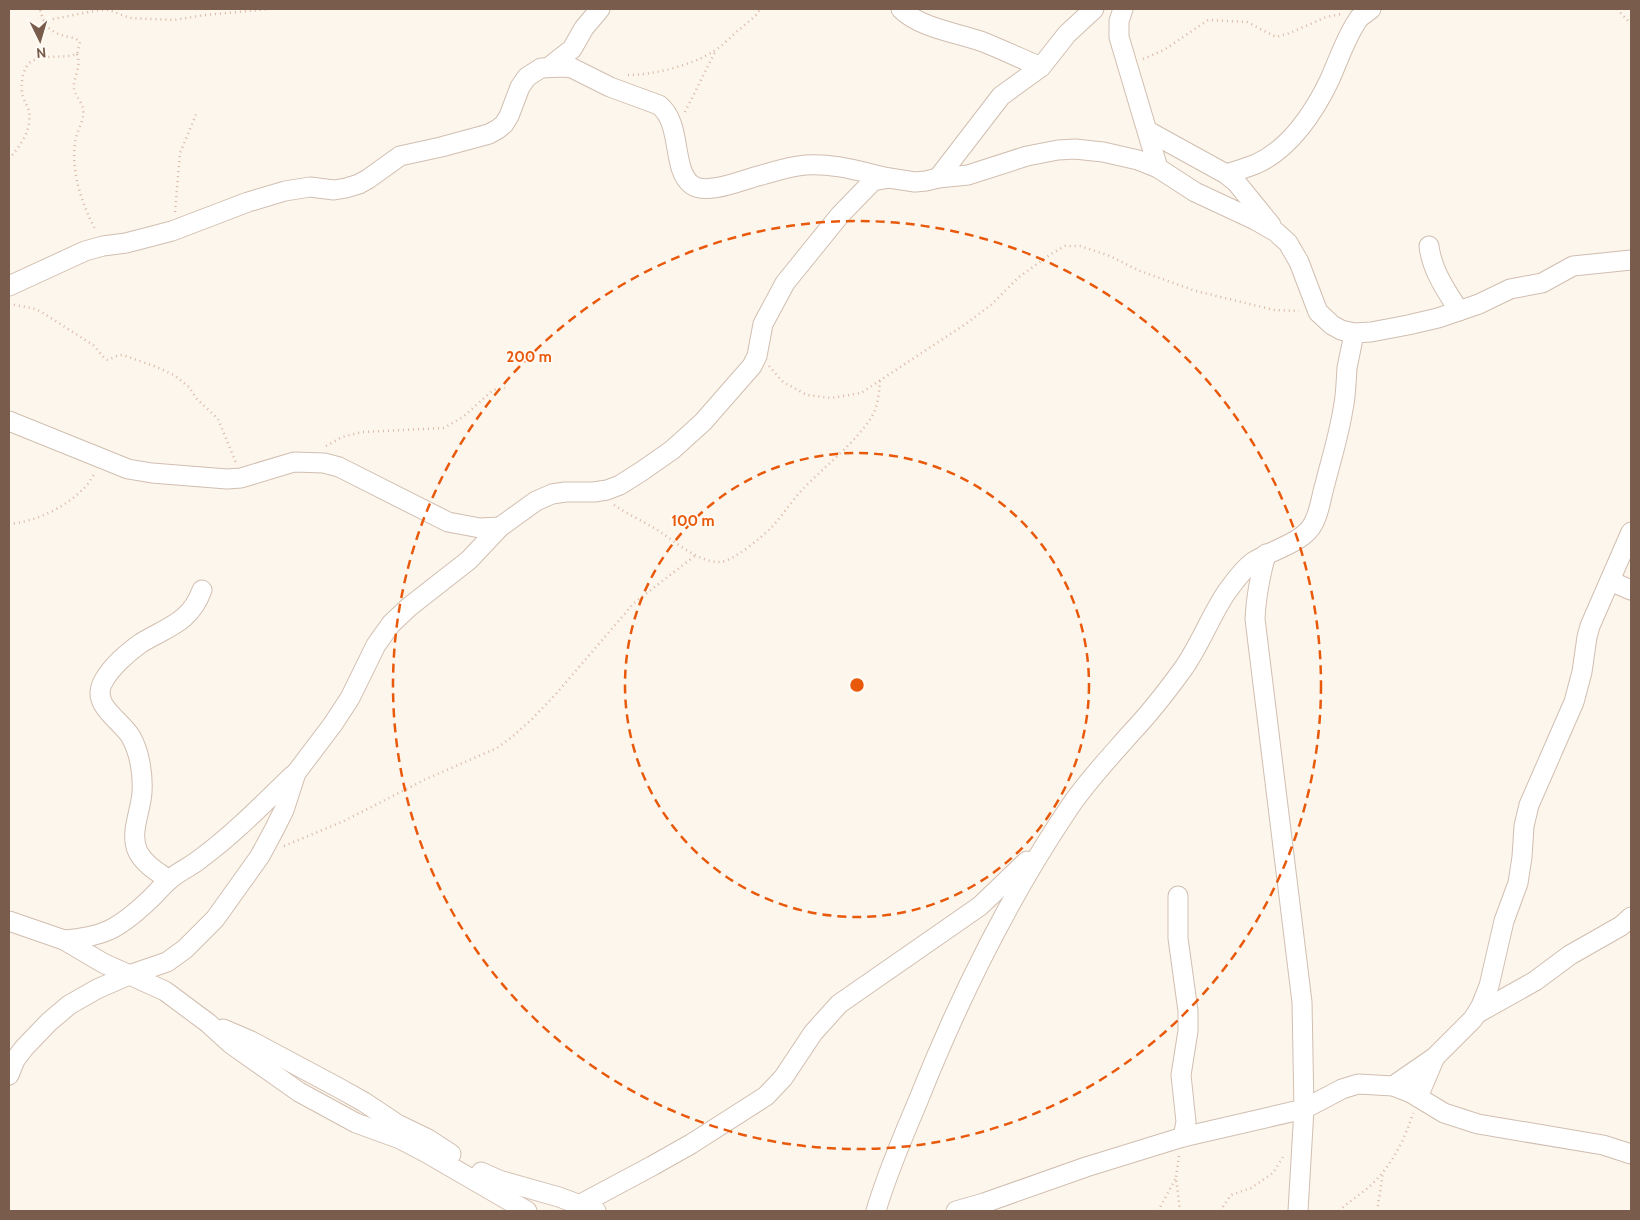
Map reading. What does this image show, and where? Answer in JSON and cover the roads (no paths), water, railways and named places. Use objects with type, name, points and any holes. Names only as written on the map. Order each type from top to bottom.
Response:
[{"type":"street","points":[[549,68],[572,49],[584,28],[600,9]]},
{"type":"street","points":[[901,9],[924,23],[984,43],[1041,67]]},
{"type":"street","points":[[938,178],[1001,96],[1041,67],[1067,34],[1094,9]]},
{"type":"street","points":[[1123,9],[1119,21],[1119,37],[1158,168]]},
{"type":"street","points":[[1226,174],[1256,164],[1276,152],[1300,129],[1326,88],[1354,26],[1368,11]]},
{"type":"street","points":[[9,286],[67,258],[103,246],[126,243],[172,231],[248,202],[285,191],[310,188],[334,190],[353,186],[368,179],[400,156],[441,148],[489,134],[498,129],[509,116],[520,87],[527,77],[538,69],[549,68],[572,68],[610,87],[654,102],[663,108],[675,135],[683,174],[688,181],[698,188],[721,186],[808,164],[846,168],[915,182],[926,181],[968,175],[1027,156],[1075,149],[1103,152],[1138,160],[1158,168],[1195,192],[1256,220],[1276,232]]},
{"type":"street","points":[[1148,131],[1226,174],[1236,182],[1276,232],[1288,243],[1299,262],[1318,312],[1332,325],[1341,330],[1354,333],[1371,332],[1408,325],[1479,304],[1510,289],[1542,282],[1573,266],[1631,260]]},
{"type":"street","points":[[64,940],[100,935],[127,920],[169,880],[200,859],[239,826],[296,772],[333,724],[350,698],[376,645],[391,624],[409,607],[469,560],[500,527],[536,501],[552,494],[594,492],[620,485],[672,450],[703,422],[726,398],[752,366],[757,356],[763,324],[785,283],[840,215],[860,194],[873,181],[889,178]]},
{"type":"street","points":[[1429,246],[1430,257],[1436,274],[1459,311]]},
{"type":"street","points":[[876,1211],[883,1187],[919,1098],[970,981],[1018,887],[1070,806],[1114,750],[1131,734],[1185,666],[1226,593],[1242,572],[1251,563],[1266,554],[1298,539],[1313,525],[1332,460],[1343,410],[1347,369],[1354,333]]},
{"type":"street","points":[[9,421],[105,460],[128,468],[152,473],[216,479],[241,478],[294,462],[324,463],[339,467],[448,522],[480,528],[500,527]]},
{"type":"street","points":[[1478,1013],[1489,986],[1498,944],[1518,884],[1522,863],[1524,826],[1529,805],[1574,702],[1582,672],[1587,637],[1631,532]]},
{"type":"street","points":[[1266,554],[1258,581],[1255,619],[1302,1002],[1304,1109],[1298,1211]]},
{"type":"street","points":[[1610,581],[1631,590]]},
{"type":"street","points":[[169,880],[149,866],[139,854],[136,846],[137,816],[142,793],[137,749],[130,735],[102,702],[99,693],[110,671],[140,644],[171,628],[187,616],[198,602],[202,590]]},
{"type":"street","points":[[9,1075],[15,1060],[24,1048],[48,1022],[69,1005],[97,989],[129,975],[168,962],[185,949],[215,919],[260,856],[284,810],[296,772]]},
{"type":"street","points":[[208,1023],[251,1041],[364,1102],[397,1124],[428,1139],[488,1175],[587,1208],[766,1096],[783,1078],[813,1033],[839,1004],[980,906],[1047,842]]},
{"type":"street","points":[[1178,896],[1178,938],[1188,1011],[1188,1031],[1181,1075],[1186,1122],[1183,1138]]},
{"type":"street","points":[[1393,1086],[1435,1057],[1478,1013],[1535,981],[1570,955],[1621,926],[1631,918]]},
{"type":"street","points":[[9,922],[64,940],[103,963],[165,991],[208,1023],[231,1044],[299,1092],[356,1122],[400,1139],[426,1152],[527,1211]]},
{"type":"street","points":[[1418,1097],[1435,1057]]},
{"type":"street","points":[[956,1211],[1086,1167],[1183,1138],[1304,1109],[1342,1089],[1354,1085],[1393,1086],[1418,1097],[1444,1113],[1478,1124],[1603,1145],[1631,1154]]}]
